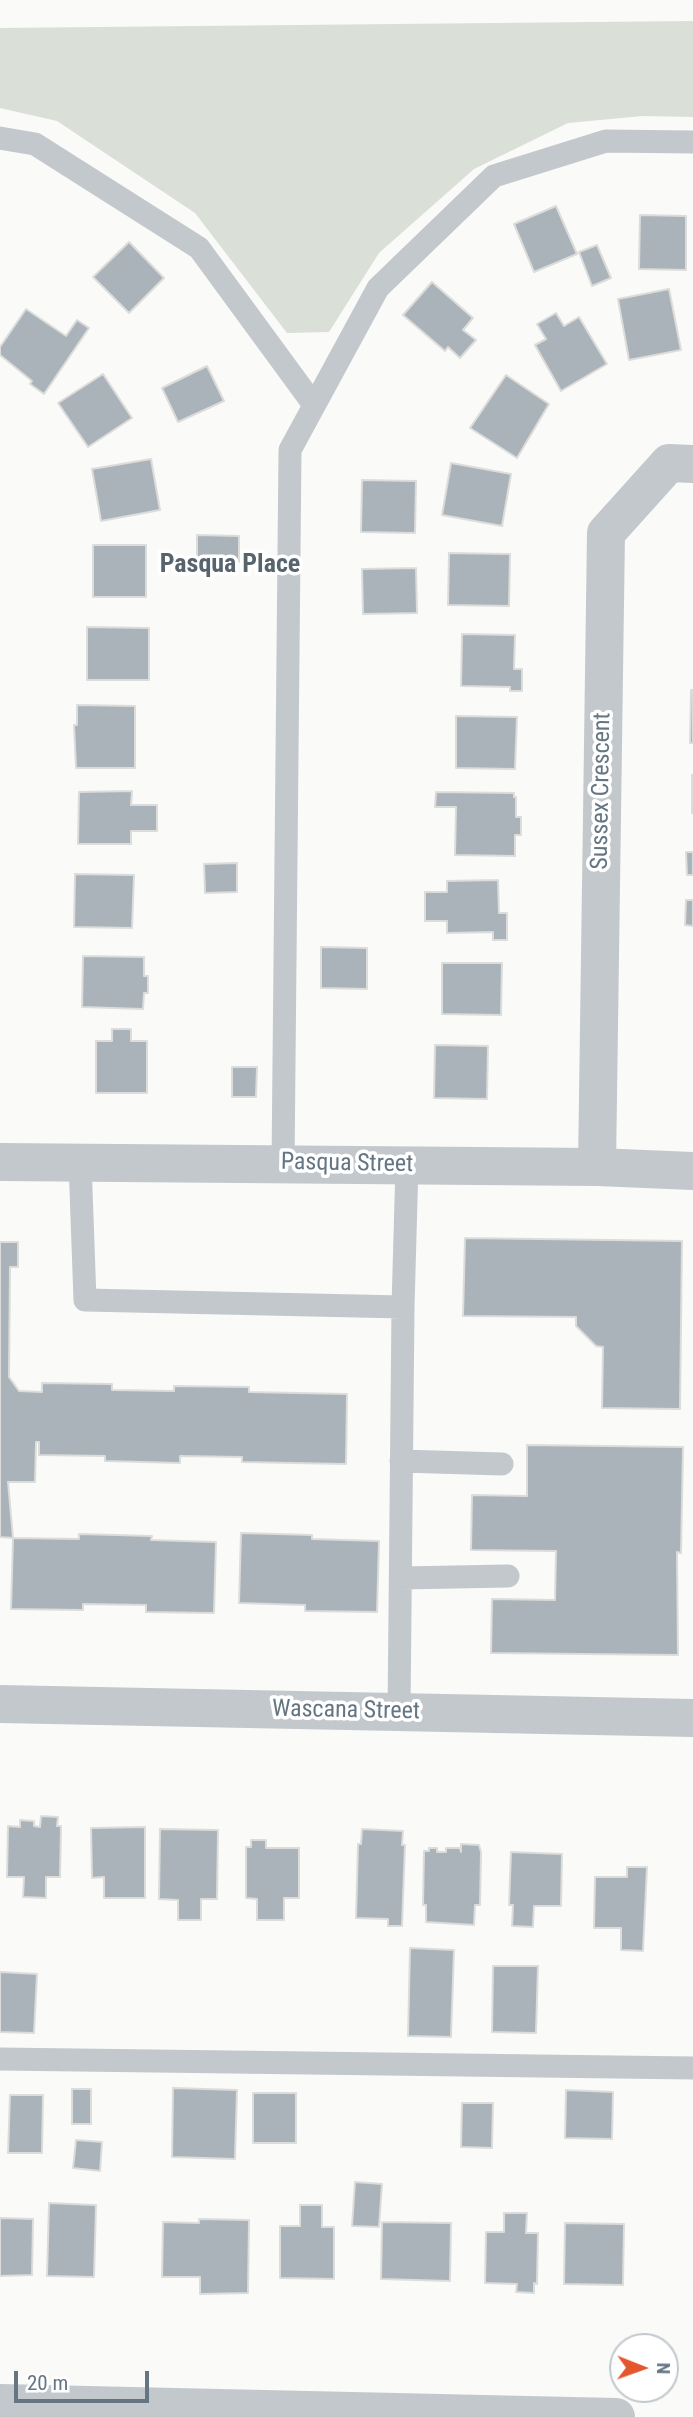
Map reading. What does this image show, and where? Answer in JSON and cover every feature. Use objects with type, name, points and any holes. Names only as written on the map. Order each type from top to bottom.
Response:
[{"type":"street","name":"Sussex Crescent","points":[[597,1167],[606,533],[669,463],[693,464]]},
{"type":"street","name":"Pasqua Street","points":[[0,1162],[597,1167],[693,1171]]},
{"type":"street","name":"Wascana Street","points":[[0,1704],[693,1718]]},
{"type":"street","points":[[0,2403],[616,2417]]},
{"type":"lane","points":[[0,138],[35,144],[199,248],[314,405]]},
{"type":"lane","points":[[283,1164],[290,450],[378,288],[494,176],[606,141],[693,142]]},
{"type":"lane","points":[[80,1162],[85,1300],[403,1307]]},
{"type":"lane","points":[[400,1713],[401,1461],[407,1165]]},
{"type":"lane","points":[[401,1461],[502,1465]]},
{"type":"lane","points":[[401,1578],[508,1576]]},
{"type":"lane","points":[[0,2059],[693,2068]]},
{"type":"shaded area","points":[[693,21],[693,117],[643,116],[568,123],[474,169],[379,253],[329,332],[287,333],[195,213],[57,121],[0,108],[0,28]]},
{"type":"building","points":[[556,206],[577,254],[534,272],[514,224]]},
{"type":"building","points":[[640,215],[686,216],[686,270],[639,269]]},
{"type":"building","points":[[129,242],[164,278],[129,313],[93,277]]},
{"type":"building","points":[[597,245],[611,278],[592,286],[579,252]]},
{"type":"building","points":[[432,282],[473,318],[463,330],[476,340],[460,358],[448,347],[445,351],[403,315]]},
{"type":"building","points":[[669,289],[681,350],[629,360],[618,299]]},
{"type":"building","points":[[26,309],[66,336],[77,320],[89,328],[44,394],[0,355],[0,347]]},
{"type":"building","points":[[556,313],[564,326],[579,317],[607,364],[561,391],[535,345],[546,339],[537,324]]},
{"type":"building","points":[[207,366],[224,401],[178,422],[162,388]]},
{"type":"building","points":[[103,374],[132,418],[88,447],[58,403]]},
{"type":"building","points":[[506,375],[549,404],[517,458],[470,428]]},
{"type":"building","points":[[151,459],[160,510],[101,521],[92,469]]},
{"type":"building","points":[[451,463],[511,474],[502,526],[442,515]]},
{"type":"building","points":[[362,480],[416,481],[415,533],[361,532]]},
{"type":"building","points":[[197,535],[239,536],[239,562],[197,562]]},
{"type":"building","points":[[93,545],[146,545],[146,597],[93,597]]},
{"type":"building","points":[[449,553],[510,554],[509,606],[448,605]]},
{"type":"building","points":[[416,568],[417,613],[363,614],[362,569]]},
{"type":"building","points":[[87,627],[149,628],[149,680],[87,680]]},
{"type":"building","points":[[462,634],[515,635],[514,669],[522,669],[522,691],[510,691],[510,687],[461,686]]},
{"type":"building","points":[[693,690],[693,743],[690,743]]},
{"type":"building","points":[[77,705],[135,706],[135,768],[76,768],[74,725],[77,725]]},
{"type":"building","points":[[456,716],[517,717],[515,769],[456,768]]},
{"type":"building","points":[[693,775],[693,813],[692,813]]},
{"type":"building","points":[[132,791],[131,805],[157,805],[157,831],[131,831],[131,844],[78,844],[79,792]]},
{"type":"building","points":[[436,792],[514,793],[516,817],[521,817],[521,835],[515,835],[515,856],[455,855],[456,807],[435,807]]},
{"type":"building","points":[[686,852],[693,852],[693,875],[687,875]]},
{"type":"building","points":[[237,863],[237,892],[205,893],[204,864]]},
{"type":"building","points":[[75,874],[134,875],[132,928],[74,927]]},
{"type":"building","points":[[498,880],[499,913],[507,913],[507,940],[493,940],[493,932],[447,933],[447,921],[425,921],[425,892],[447,892],[447,881]]},
{"type":"building","points":[[686,900],[693,900],[693,926],[685,925]]},
{"type":"building","points":[[321,947],[367,948],[367,989],[321,988]]},
{"type":"building","points":[[83,956],[144,957],[148,993],[144,993],[143,1009],[82,1007]]},
{"type":"building","points":[[442,963],[502,963],[501,1015],[442,1014]]},
{"type":"building","points":[[112,1029],[131,1029],[131,1041],[147,1041],[147,1093],[96,1093],[96,1041],[112,1041]]},
{"type":"building","points":[[435,1045],[488,1046],[487,1099],[434,1098]]},
{"type":"building","points":[[232,1067],[257,1067],[256,1097],[232,1097]]},
{"type":"building","points":[[465,1238],[682,1241],[680,1409],[602,1408],[603,1347],[596,1346],[576,1326],[576,1317],[463,1316]]},
{"type":"building","points":[[0,1242],[18,1242],[18,1267],[10,1267],[9,1377],[19,1391],[42,1392],[42,1383],[112,1384],[112,1390],[174,1391],[174,1386],[249,1387],[249,1392],[347,1394],[346,1464],[242,1462],[242,1457],[180,1456],[180,1463],[105,1461],[105,1456],[39,1455],[39,1442],[36,1442],[35,1482],[8,1482],[13,1538],[0,1537]]},
{"type":"building","points":[[527,1445],[683,1447],[681,1553],[677,1552],[678,1655],[491,1653],[492,1599],[555,1600],[556,1551],[471,1550],[472,1495],[527,1496]]},
{"type":"building","points":[[241,1533],[312,1535],[312,1539],[379,1541],[377,1612],[305,1611],[305,1605],[239,1603]]},
{"type":"building","points":[[79,1534],[152,1536],[151,1540],[216,1542],[214,1613],[146,1612],[146,1605],[83,1604],[83,1610],[11,1609],[13,1538],[79,1539]]},
{"type":"building","points":[[41,1816],[58,1817],[57,1826],[61,1826],[60,1877],[46,1877],[46,1898],[23,1897],[24,1877],[7,1877],[8,1826],[20,1827],[20,1820],[34,1821],[34,1826],[40,1827]]},
{"type":"building","points":[[145,1827],[145,1898],[104,1898],[104,1877],[92,1878],[91,1828]]},
{"type":"building","points":[[160,1829],[218,1830],[217,1899],[201,1899],[201,1920],[178,1920],[178,1900],[159,1899]]},
{"type":"building","points":[[362,1829],[403,1831],[402,1845],[405,1845],[402,1926],[388,1926],[388,1919],[356,1918],[358,1844],[361,1844]]},
{"type":"building","points":[[251,1840],[266,1840],[266,1848],[299,1848],[299,1898],[284,1898],[284,1920],[257,1920],[257,1899],[246,1898],[246,1847],[251,1847]]},
{"type":"building","points":[[461,1844],[479,1845],[481,1852],[480,1905],[475,1905],[474,1925],[426,1922],[426,1905],[423,1905],[424,1851],[437,1848],[437,1852],[446,1852],[446,1848],[460,1848],[461,1852]]},
{"type":"building","points":[[511,1852],[562,1854],[561,1906],[534,1906],[533,1927],[512,1926],[513,1905],[509,1905]]},
{"type":"building","points":[[627,1867],[647,1867],[643,1951],[621,1950],[621,1928],[594,1928],[595,1877],[627,1877]]},
{"type":"building","points":[[410,1948],[454,1950],[451,2037],[408,2036]]},
{"type":"building","points":[[493,1966],[538,1966],[536,2033],[492,2032]]},
{"type":"building","points":[[0,1972],[37,1974],[34,2033],[0,2032]]},
{"type":"building","points":[[173,2088],[237,2090],[235,2159],[172,2157]]},
{"type":"building","points":[[72,2089],[91,2089],[91,2124],[72,2124]]},
{"type":"building","points":[[566,2090],[613,2092],[612,2139],[565,2138]]},
{"type":"building","points":[[253,2093],[296,2093],[296,2143],[253,2143]]},
{"type":"building","points":[[10,2095],[43,2095],[42,2153],[8,2153]]},
{"type":"building","points":[[462,2103],[493,2103],[492,2148],[461,2147]]},
{"type":"building","points":[[76,2140],[102,2142],[100,2171],[73,2168]]},
{"type":"building","points":[[355,2182],[382,2184],[379,2227],[352,2226]]},
{"type":"building","points":[[49,2203],[96,2205],[94,2277],[47,2276]]},
{"type":"building","points":[[300,2205],[322,2205],[322,2227],[334,2227],[334,2279],[280,2278],[280,2226],[300,2226]]},
{"type":"building","points":[[504,2213],[527,2213],[526,2233],[538,2233],[537,2284],[534,2283],[534,2293],[516,2292],[517,2284],[485,2283],[486,2232],[504,2232]]},
{"type":"building","points":[[0,2218],[33,2219],[32,2275],[0,2276]]},
{"type":"building","points":[[199,2219],[249,2220],[248,2293],[200,2294],[200,2277],[162,2277],[163,2222],[199,2223]]},
{"type":"building","points":[[382,2222],[451,2223],[450,2281],[381,2279]]},
{"type":"building","points":[[565,2223],[624,2224],[623,2285],[564,2284]]},
{"type":"district","name":"Pasqua Place","points":[[230,565]]}]
